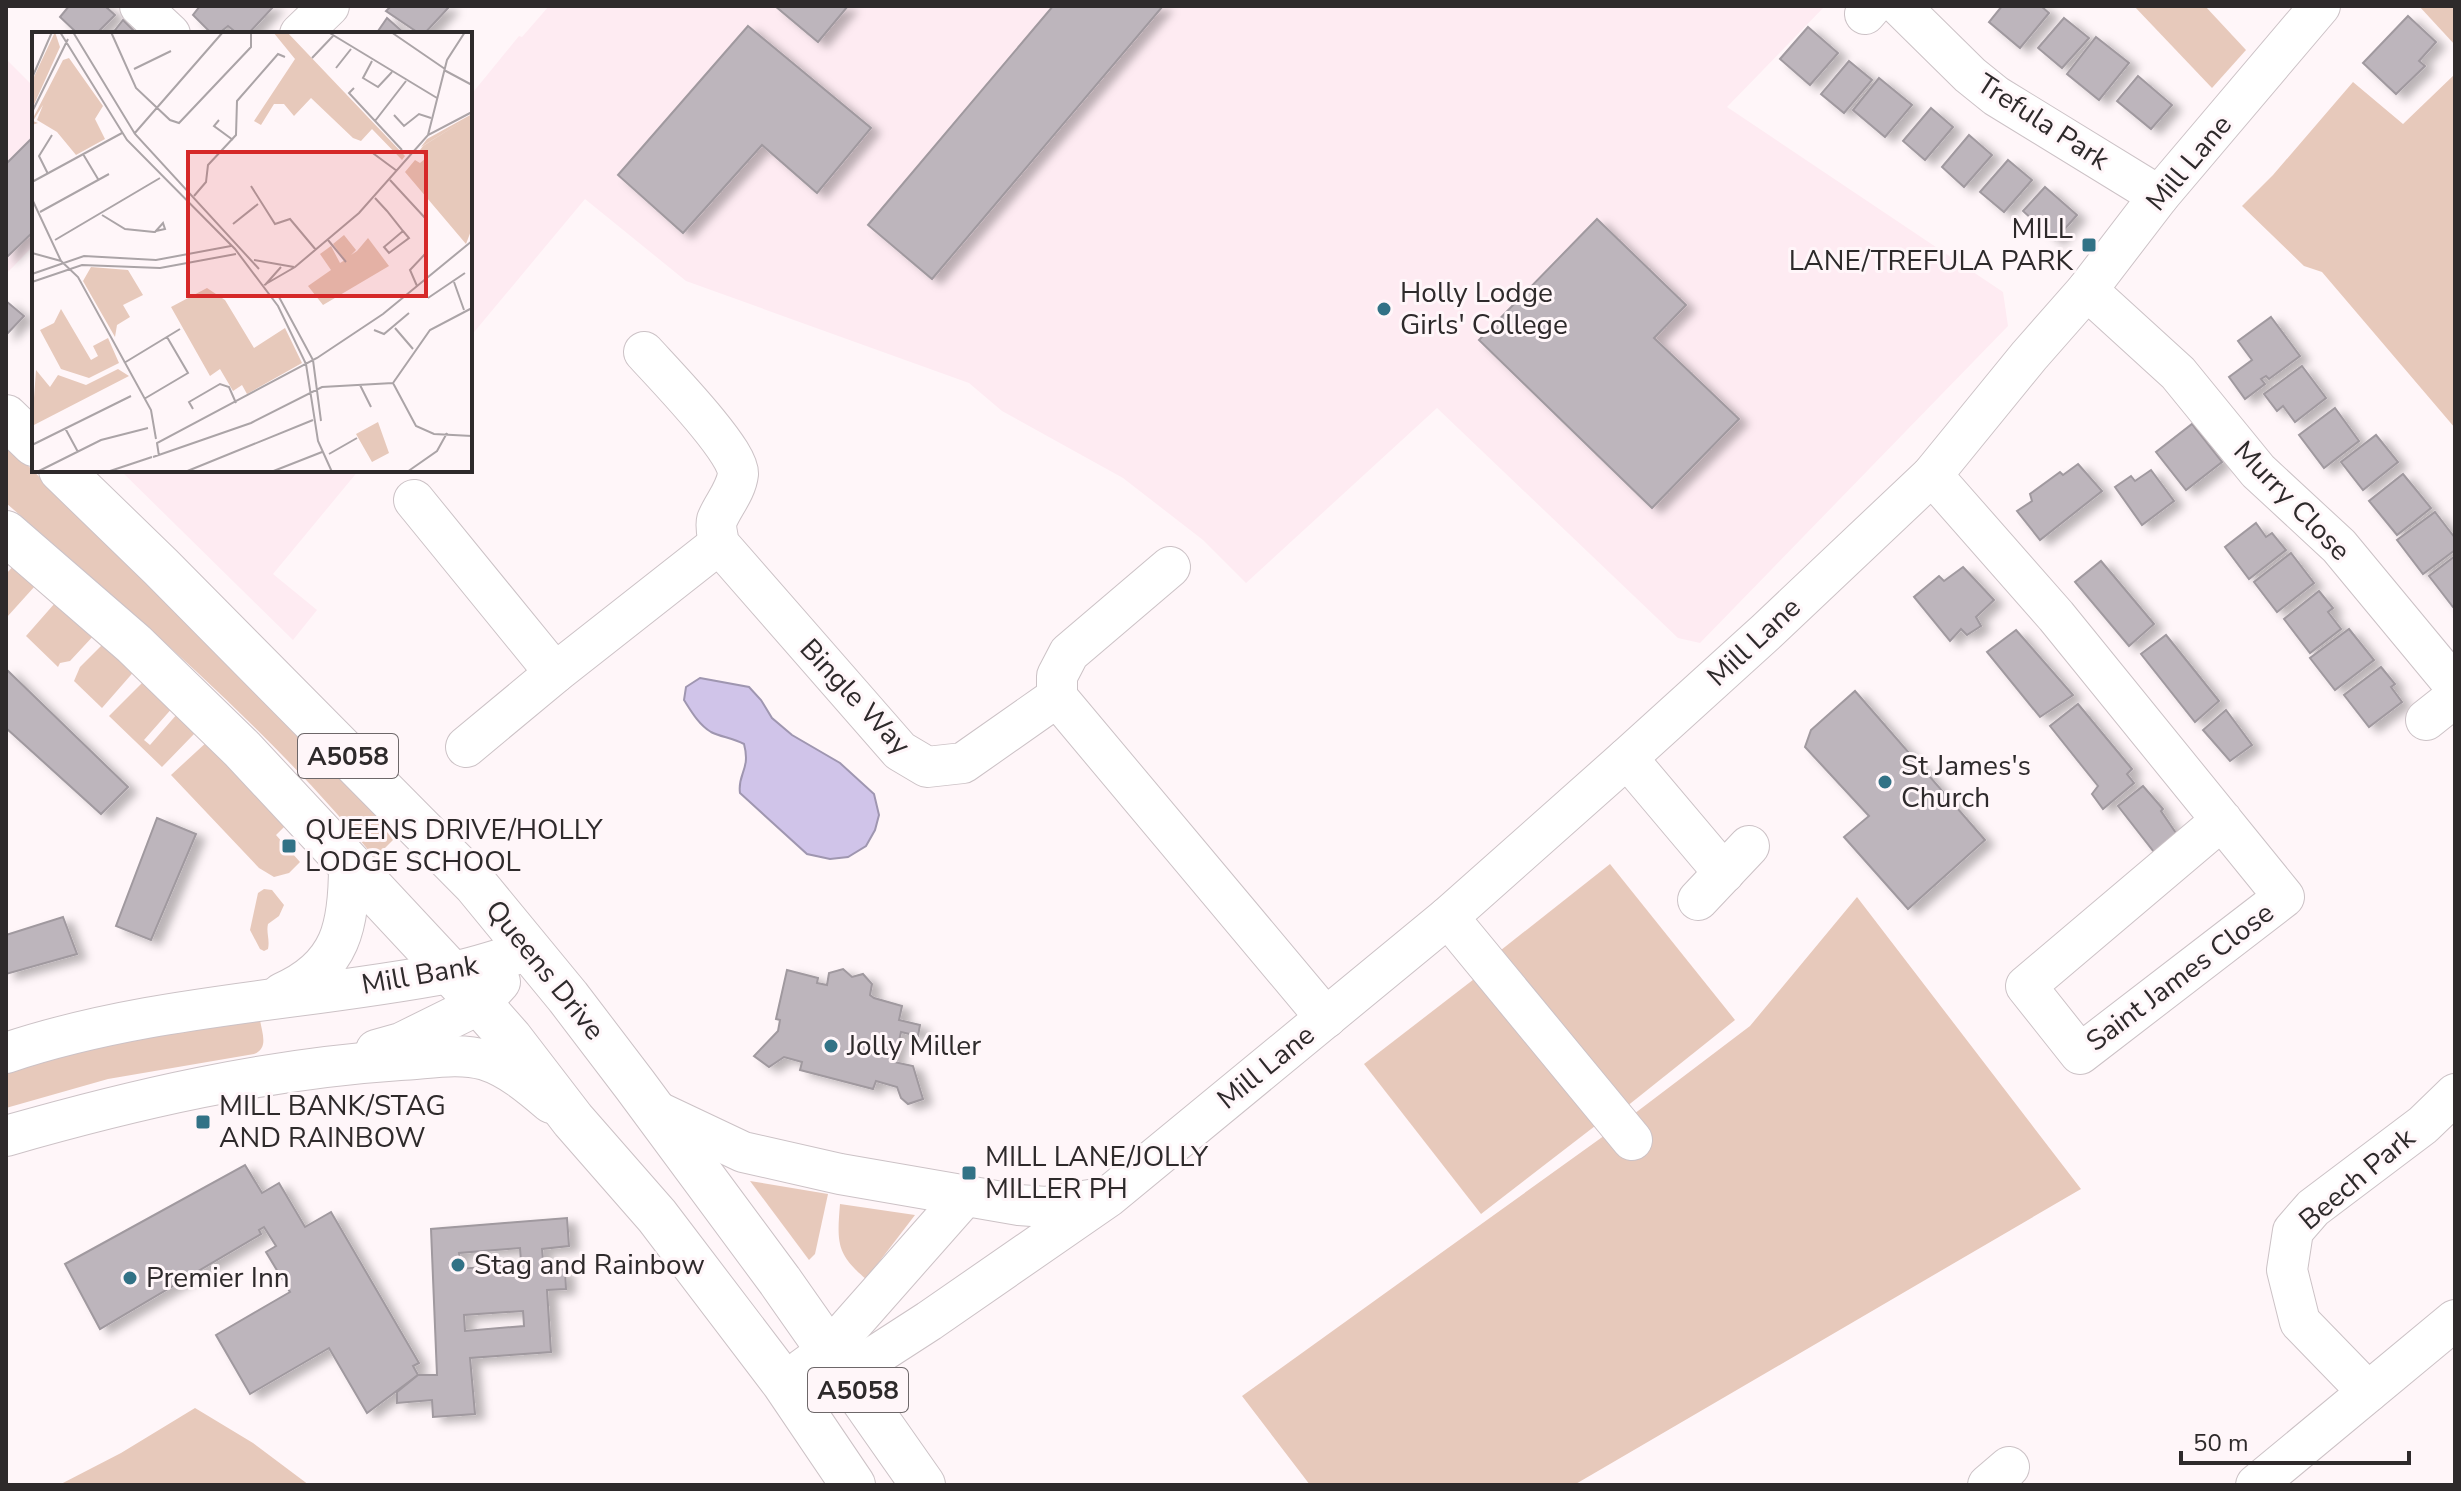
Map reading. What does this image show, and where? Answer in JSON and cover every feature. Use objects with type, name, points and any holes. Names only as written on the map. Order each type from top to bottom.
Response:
[{"type":"highway","points":[[6,417],[32,442]]},
{"type":"highway","name":"Queens Drive","points":[[63,472],[475,884],[530,950],[652,1109],[838,1362],[923,1485]]},
{"type":"highway","name":"A5058","points":[[6,533],[134,644],[242,749],[480,1004],[573,1120],[657,1216],[784,1383],[853,1485]]},
{"type":"highway","points":[[784,1383],[794,1344],[790,1296]]},
{"type":"street","points":[[140,6],[168,32]]},
{"type":"street","points":[[302,32],[329,6]]},
{"type":"street","name":"Mill Lane","points":[[784,1383],[929,1321],[1108,1197],[1448,917],[1627,758],[1932,475],[2087,290],[2159,196],[2320,6]]},
{"type":"street","name":"Trefula Park","points":[[1879,9],[1996,96],[2159,196]]},
{"type":"street","name":"Murry Close","points":[[2087,290],[2178,373],[2258,471],[2339,546],[2455,686]]},
{"type":"street","points":[[466,747],[719,544],[716,522],[738,473],[734,459],[723,442],[644,352]]},
{"type":"street","name":"Saint James Close","points":[[1932,475],[2056,616],[2222,820],[2284,897],[2080,1054],[2026,986],[2222,820]]},
{"type":"street","points":[[414,500],[555,673]]},
{"type":"street","name":"Bingle Way","points":[[719,544],[900,751],[927,767],[963,763],[1057,697]]},
{"type":"street","points":[[1170,567],[1069,653],[1057,676],[1057,697],[1326,1018]]},
{"type":"street","points":[[1627,758],[1724,873]]},
{"type":"street","name":"Mill Bank","points":[[263,1002],[304,984],[328,961],[344,928],[349,904],[349,865]]},
{"type":"street","points":[[1448,917],[1632,1140]]},
{"type":"street","name":"Mill Bank","points":[[6,1053],[47,1039],[126,1020],[451,973],[530,950]]},
{"type":"street","name":"Mill Bank","points":[[6,1136],[112,1106],[328,1065],[401,1043],[480,1004],[530,950]]},
{"type":"street","name":"Mill Bank","points":[[328,1065],[483,1059],[523,1080],[573,1120]]},
{"type":"street","name":"Beech Park","points":[[2368,1392],[2300,1322],[2287,1270],[2293,1231],[2313,1208],[2423,1125],[2455,1094]]},
{"type":"street","points":[[652,1109],[743,1152],[840,1174],[964,1197],[1046,1207],[1108,1197]]},
{"type":"street","name":"Mill Lane","points":[[838,1362],[964,1197]]},
{"type":"street","points":[[2256,1485],[2455,1320]]},
{"type":"shaded area","name":"Holly Lodge Girls' College","points":[[549,6],[1825,6],[1727,107],[2003,292],[2008,326],[1700,643],[1678,638],[1437,408],[1246,583],[1203,540],[1123,478],[1002,411],[969,383],[686,281],[585,199],[472,335],[472,94],[519,36],[522,37]]},
{"type":"shaded area","points":[[2134,6],[2205,6],[2246,50],[2212,88]]},
{"type":"shaded area","points":[[2419,6],[2455,6],[2455,45]]},
{"type":"shaded area","points":[[6,59],[32,85],[32,247],[6,274]]},
{"type":"shaded area","points":[[2455,74],[2455,428],[2322,272],[2304,266],[2242,206],[2273,175],[2353,82],[2403,124]]},
{"type":"shaded area","points":[[6,444],[400,833],[375,858],[333,809],[244,717],[151,630],[6,503]]},
{"type":"shaded area","points":[[122,472],[357,472],[273,574],[317,610],[293,640]]},
{"type":"shaded area","points":[[17,562],[35,586],[7,617],[6,574]]},
{"type":"shaded area","points":[[55,603],[96,633],[70,661],[60,663],[58,667],[26,636]]},
{"type":"shaded area","points":[[106,641],[137,668],[102,708],[74,681],[80,667]]},
{"type":"shaded area","points":[[700,678],[749,687],[772,718],[792,735],[840,763],[874,794],[879,815],[866,846],[848,857],[830,859],[807,854],[740,793],[746,760],[744,744],[707,729],[684,700],[686,687]]},
{"type":"shaded area","points":[[144,681],[174,706],[144,740],[150,745],[178,713],[193,726],[194,734],[162,767],[109,716]]},
{"type":"shaded area","points":[[209,740],[288,823],[276,835],[300,862],[289,873],[274,877],[259,868],[171,775]]},
{"type":"shaded area","points":[[1610,864],[1735,1020],[1621,1111],[1496,954]]},
{"type":"shaded area","points":[[264,889],[272,890],[284,905],[279,916],[268,924],[268,949],[264,951],[250,930],[258,893]]},
{"type":"shaded area","points":[[1857,897],[2081,1189],[1574,1485],[1310,1485],[1242,1396],[1626,1120],[1750,1026]]},
{"type":"shaded area","points":[[1478,976],[1595,1126],[1481,1214],[1364,1064]]},
{"type":"shaded area","points":[[260,1020],[263,1044],[254,1054],[108,1079],[6,1108],[6,1068],[76,1047]]},
{"type":"shaded area","points":[[750,1181],[828,1194],[815,1254],[809,1260]]},
{"type":"shaded area","points":[[840,1204],[915,1215],[866,1279],[849,1262],[841,1246]]},
{"type":"shaded area","points":[[195,1408],[253,1443],[309,1485],[59,1485],[121,1453]]},
{"type":"building","points":[[69,6],[105,6],[115,15],[98,32],[76,32],[60,17]]},
{"type":"building","points":[[200,6],[274,6],[250,32],[236,32],[228,26],[220,32],[210,32],[193,15]]},
{"type":"building","points":[[391,6],[449,7],[426,32],[417,32],[386,11]]},
{"type":"building","points":[[775,6],[848,6],[818,42]]},
{"type":"building","points":[[1053,6],[1163,6],[932,279],[868,225]]},
{"type":"building","points":[[2002,6],[2041,6],[2049,13],[2020,48],[1989,22]]},
{"type":"building","points":[[2408,16],[2436,42],[2419,61],[2425,66],[2396,94],[2363,63]]},
{"type":"building","points":[[387,18],[403,32],[377,32]]},
{"type":"building","points":[[2064,18],[2089,38],[2062,68],[2038,48]]},
{"type":"building","points":[[123,20],[135,32],[114,32]]},
{"type":"building","points":[[748,26],[871,128],[817,193],[762,145],[683,233],[618,175]]},
{"type":"building","points":[[1808,27],[1838,53],[1810,85],[1780,59]]},
{"type":"building","points":[[2096,37],[2129,63],[2099,100],[2067,74]]},
{"type":"building","points":[[1849,61],[1872,80],[1844,113],[1821,94]]},
{"type":"building","points":[[2138,76],[2172,105],[2151,129],[2117,101]]},
{"type":"building","points":[[1879,78],[1912,105],[1885,137],[1853,110]]},
{"type":"building","points":[[1931,108],[1953,127],[1925,160],[1903,141]]},
{"type":"building","points":[[1969,135],[1992,155],[1964,187],[1942,167]]},
{"type":"building","points":[[32,138],[32,233],[6,258],[6,164]]},
{"type":"building","points":[[2008,160],[2032,180],[2004,212],[1980,192]]},
{"type":"building","points":[[2045,187],[2077,215],[2055,240],[2023,211]]},
{"type":"building","points":[[1597,219],[1686,305],[1654,338],[1739,419],[1652,508],[1479,340]]},
{"type":"building","points":[[6,301],[24,316],[6,335]]},
{"type":"building","points":[[2271,317],[2300,356],[2269,379],[2266,376],[2261,379],[2265,384],[2245,399],[2229,377],[2252,360],[2238,341]]},
{"type":"building","points":[[2302,366],[2326,398],[2295,422],[2283,406],[2277,411],[2264,394]]},
{"type":"building","points":[[2335,408],[2359,441],[2324,468],[2299,435]]},
{"type":"building","points":[[2192,424],[2222,462],[2186,490],[2156,452]]},
{"type":"building","points":[[2376,435],[2398,462],[2363,490],[2341,462]]},
{"type":"building","points":[[2078,464],[2102,491],[2040,540],[2017,511],[2032,501],[2030,494],[2060,472],[2063,475]]},
{"type":"building","points":[[2151,470],[2174,501],[2142,525],[2115,487],[2131,476],[2135,481]]},
{"type":"building","points":[[2403,474],[2431,508],[2397,535],[2369,501]]},
{"type":"building","points":[[2435,512],[2455,538],[2455,550],[2423,574],[2397,540]]},
{"type":"building","points":[[2256,523],[2266,537],[2272,533],[2286,550],[2249,579],[2225,547]]},
{"type":"building","points":[[2291,553],[2314,583],[2277,612],[2254,582]]},
{"type":"building","points":[[2455,556],[2455,606],[2453,607],[2429,576]]},
{"type":"building","points":[[2101,561],[2154,624],[2129,646],[2075,582]]},
{"type":"building","points":[[1963,567],[1994,600],[1976,617],[1981,626],[1967,635],[1961,629],[1950,641],[1914,597],[1939,576],[1944,581]]},
{"type":"building","points":[[2319,591],[2333,608],[2328,612],[2341,629],[2310,653],[2284,619]]},
{"type":"building","points":[[2349,629],[2374,660],[2335,690],[2310,658]]},
{"type":"building","points":[[2016,630],[2073,695],[2040,717],[1987,652]]},
{"type":"building","points":[[2166,635],[2219,701],[2195,722],[2141,654]]},
{"type":"building","points":[[2381,667],[2395,684],[2391,687],[2402,702],[2369,727],[2344,695]]},
{"type":"building","points":[[6,669],[128,787],[101,814],[6,728]]},
{"type":"building","name":"St James's Church","points":[[1855,691],[1985,840],[1908,909],[1844,837],[1869,816],[1805,747],[1811,730]]},
{"type":"building","points":[[2078,704],[2132,769],[2127,774],[2134,783],[2103,809],[2092,794],[2098,786],[2050,726]]},
{"type":"building","points":[[2226,710],[2252,745],[2230,761],[2203,730]]},
{"type":"building","points":[[2143,786],[2163,809],[2161,811],[2176,833],[2154,852],[2118,806]]},
{"type":"building","points":[[157,818],[196,834],[151,940],[116,926]]},
{"type":"building","points":[[63,917],[77,954],[6,974],[6,935]]},
{"type":"building","name":"Jolly Miller","points":[[843,969],[852,977],[863,974],[872,984],[870,995],[874,998],[902,1006],[899,1020],[920,1025],[918,1036],[901,1032],[894,1062],[913,1066],[923,1099],[908,1104],[901,1098],[897,1087],[876,1081],[873,1089],[800,1070],[802,1062],[784,1057],[769,1067],[754,1056],[778,1031],[780,1020],[776,1019],[787,970],[818,978],[817,983],[827,985],[829,973]]},
{"type":"building","name":"Premier Inn","points":[[245,1165],[262,1193],[279,1183],[305,1227],[331,1212],[419,1363],[413,1366],[418,1375],[367,1413],[329,1348],[250,1394],[216,1335],[290,1292],[266,1252],[276,1246],[264,1227],[259,1230],[261,1234],[100,1329],[65,1264]]},
{"type":"building","points":[[567,1218],[569,1246],[542,1249],[544,1271],[565,1269],[566,1289],[547,1290],[551,1352],[470,1358],[475,1414],[433,1417],[432,1400],[397,1403],[397,1392],[418,1375],[437,1375],[431,1229]],"holes":[[[520,1248],[521,1263],[461,1269],[459,1253]],[[523,1311],[524,1326],[465,1331],[464,1315]]]},
{"type":"place","name":"MILL LANE/TREFULA PARK","points":[[2089,245]]},
{"type":"place","name":"Holly Lodge Girls' College","points":[[1384,309]]},
{"type":"place","name":"St James's Church","points":[[1885,782]]},
{"type":"place","name":"QUEENS DRIVE/HOLLY LODGE SCHOOL","points":[[289,846]]},
{"type":"place","name":"Jolly Miller","points":[[831,1046]]},
{"type":"place","name":"MILL BANK/STAG AND RAINBOW","points":[[203,1122]]},
{"type":"place","name":"MILL LANE/JOLLY MILLER PH","points":[[969,1173]]},
{"type":"place","name":"Stag and Rainbow","points":[[458,1265]]},
{"type":"place","name":"Premier Inn","points":[[130,1278]]}]
